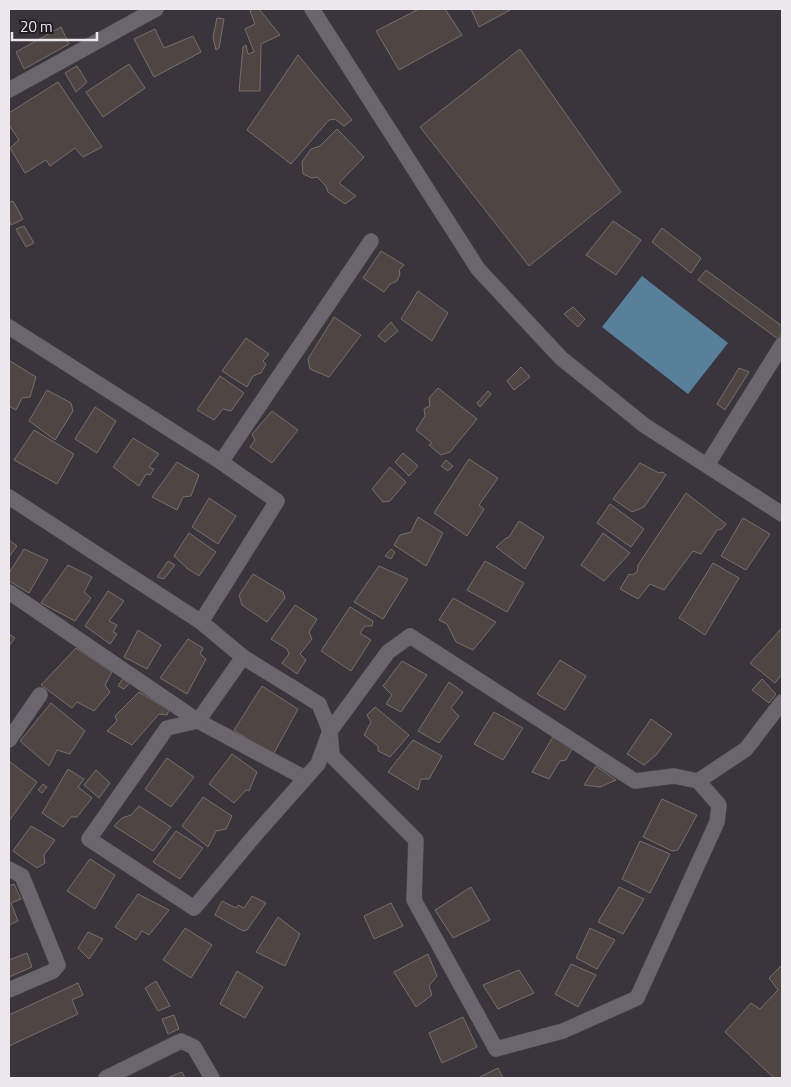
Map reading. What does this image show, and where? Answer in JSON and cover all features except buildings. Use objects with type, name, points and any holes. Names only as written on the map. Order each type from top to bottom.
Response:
[{"type":"street","points":[[9,90],[156,9]]},
{"type":"street","points":[[312,9],[478,269],[561,358],[644,425],[782,514]]},
{"type":"street","points":[[221,462],[371,241]]},
{"type":"street","points":[[9,327],[221,462],[277,501],[201,622]]},
{"type":"street","points":[[707,466],[782,345]]},
{"type":"street","points":[[9,497],[201,622],[243,657],[319,704],[330,731],[332,756],[416,840],[414,900],[496,1049],[563,1031],[637,998],[716,822],[719,804],[698,781],[674,776],[635,781],[410,636],[388,652],[330,731],[318,764],[194,908],[89,839],[167,728],[198,721],[243,657]]},
{"type":"street","points":[[9,592],[198,721],[305,778]]},
{"type":"street","points":[[9,740],[40,695]]},
{"type":"street","points":[[698,781],[746,748],[782,702]]},
{"type":"street","points":[[9,869],[22,876],[58,965],[52,971],[9,990]]},
{"type":"street","points":[[106,1078],[181,1041],[194,1047],[212,1078]]},
{"type":"water","points":[[642,276],[728,343],[688,394],[602,327]]}]
